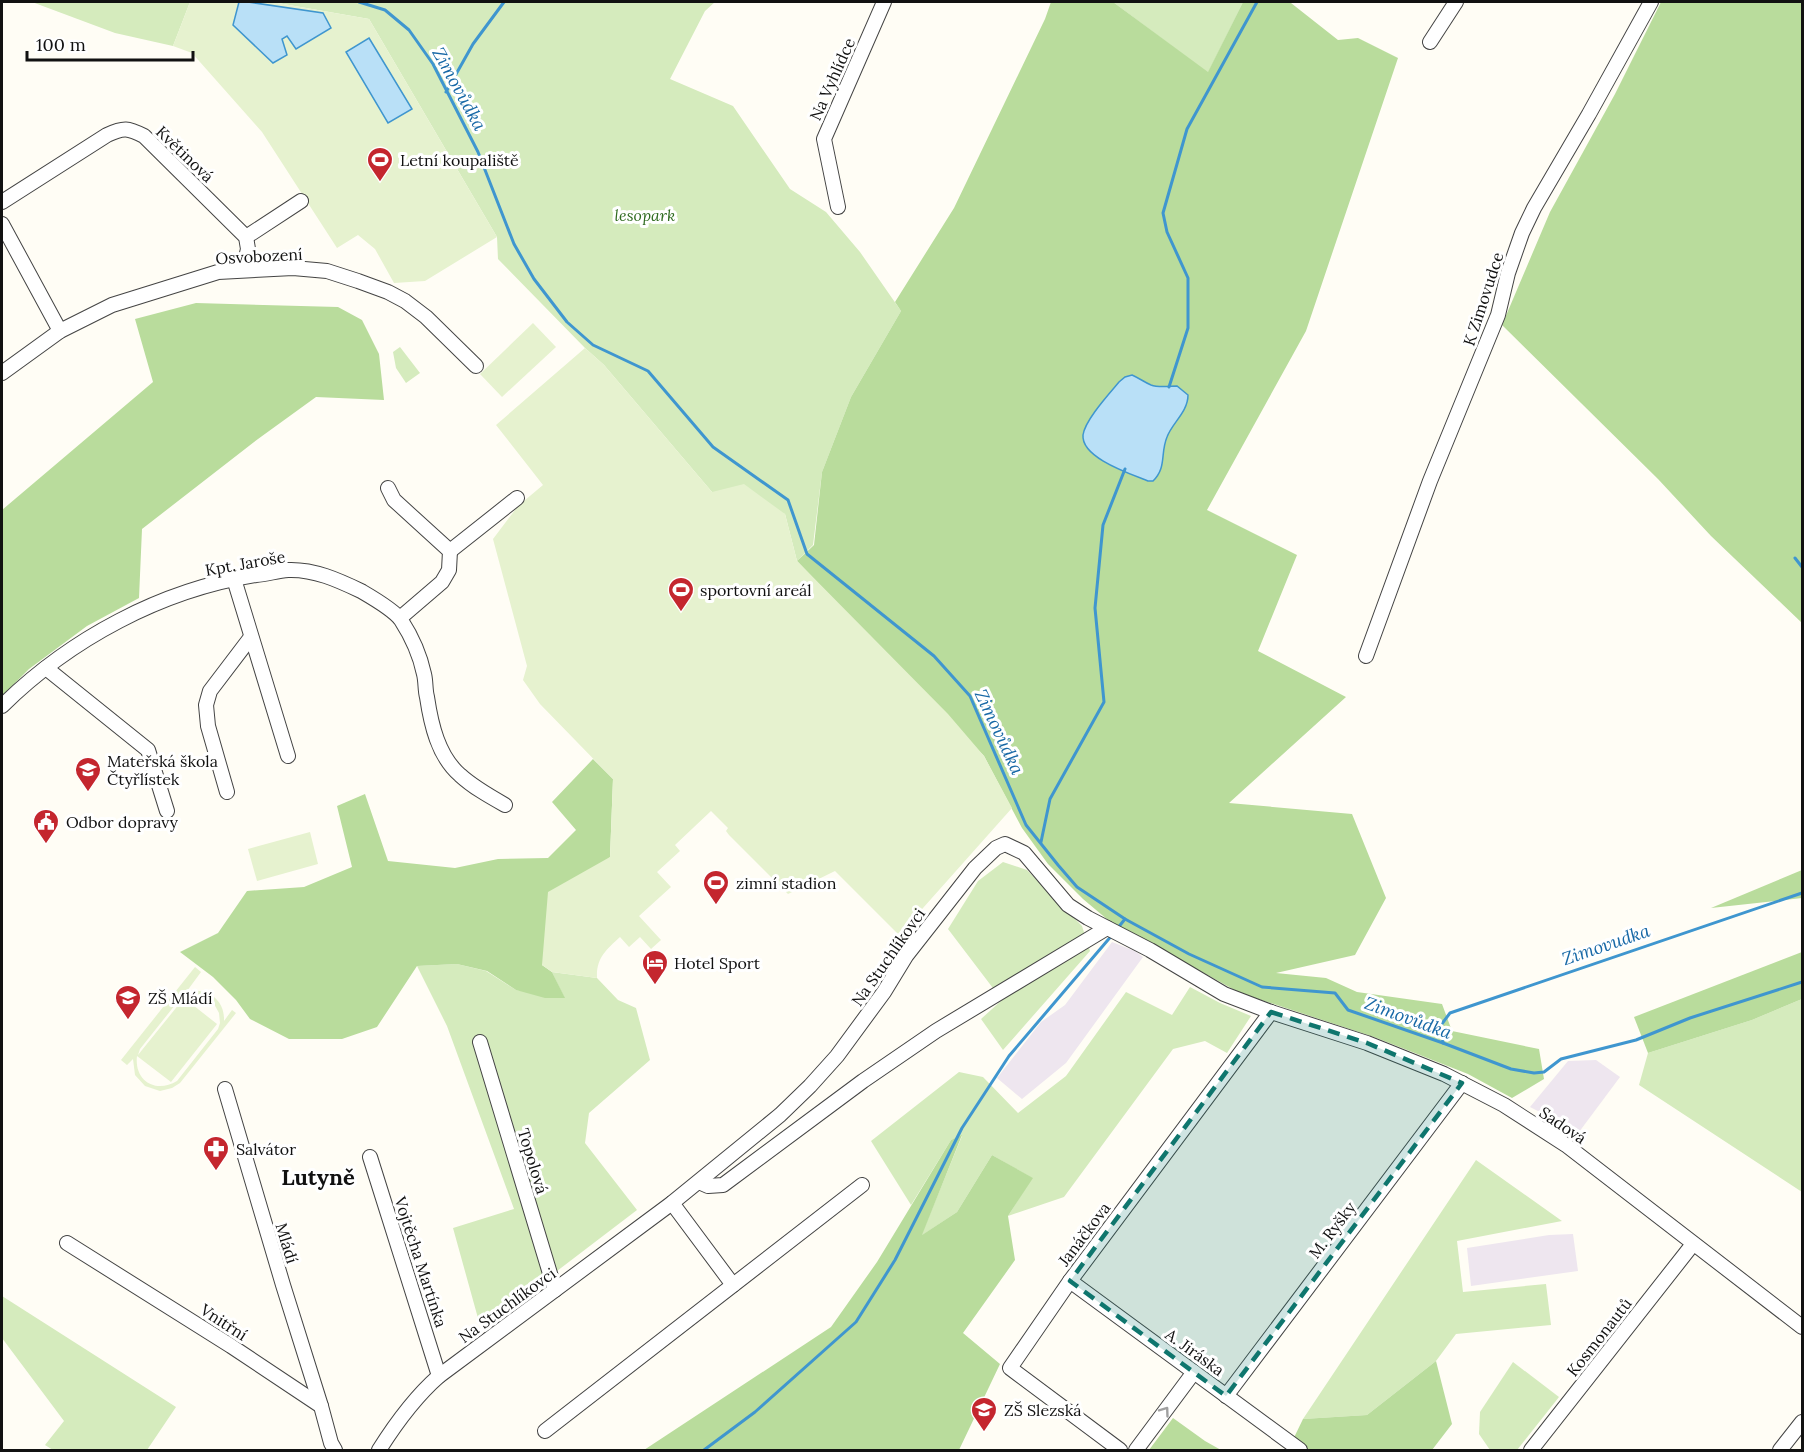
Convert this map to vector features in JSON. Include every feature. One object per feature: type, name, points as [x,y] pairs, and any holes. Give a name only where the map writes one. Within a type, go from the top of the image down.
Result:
[{"type":"street","name":"Na Vyhlídce","points":[[838,207],[824,139],[884,2]]},
{"type":"street","points":[[1430,42],[1456,2]]},
{"type":"street","name":"K Zimovudce","points":[[1366,656],[1430,481],[1498,315],[1508,273],[1522,233],[1651,2]]},
{"type":"street","name":"Květinová","points":[[2,202],[120,128],[144,136],[246,237]]},
{"type":"street","points":[[243,270],[248,249],[246,237],[301,201]]},
{"type":"street","points":[[2,224],[60,331]]},
{"type":"street","name":"Osvobození","points":[[2,373],[60,331],[112,305],[218,272],[293,268],[327,271],[387,292],[419,310],[477,366]]},
{"type":"street","points":[[388,488],[394,500],[450,551]]},
{"type":"street","points":[[400,618],[442,582],[449,570],[450,551],[517,498]]},
{"type":"street","name":"Kpt. Jaroše","points":[[2,706],[66,652],[126,617],[201,587],[234,579],[289,570],[321,574],[338,579],[373,598],[400,618],[418,649],[436,738],[446,759],[459,774],[482,792],[505,805]]},
{"type":"street","points":[[234,579],[288,756]]},
{"type":"street","points":[[227,792],[208,726],[206,705],[210,691],[251,637]]},
{"type":"street","points":[[46,668],[148,750],[167,812]]},
{"type":"street","name":"Na Stuchlíkovci","points":[[379,1450],[405,1413],[426,1388],[440,1376],[699,1182],[780,1115],[810,1086],[837,1056],[884,992],[906,956],[975,868],[996,848],[1005,844],[1024,853],[1068,905],[1088,918],[1150,950],[1224,994],[1271,1012]]},
{"type":"street","points":[[699,1182],[708,1186],[723,1185],[936,1031],[1107,928]]},
{"type":"street","name":"Sadová","points":[[1271,1012],[1367,1043],[1444,1074],[1504,1105],[1566,1145],[1803,1327]]},
{"type":"street","name":"Janáčkova","points":[[1120,1450],[1010,1368],[1070,1281],[1271,1012]]},
{"type":"street","name":"Topolová","points":[[480,1042],[555,1290]]},
{"type":"street","name":"M. Ryšky","points":[[1226,1396],[1462,1083]]},
{"type":"street","name":"Mládí","points":[[225,1089],[321,1406]]},
{"type":"street","name":"Vojtěcha Martínka","points":[[370,1157],[440,1376]]},
{"type":"street","points":[[545,1431],[862,1185]]},
{"type":"street","points":[[672,1203],[734,1285]]},
{"type":"street","name":"Vnitřní","points":[[67,1244],[231,1346],[321,1406]]},
{"type":"street","name":"Kosmonautů","points":[[1531,1450],[1693,1244]]},
{"type":"street","name":"A. Jiráska","points":[[1070,1281],[1300,1450]]},
{"type":"street","points":[[1136,1450],[1194,1372]]},
{"type":"street","points":[[321,1406],[334,1450]]},
{"type":"street","points":[[1780,1450],[1803,1422]]},
{"type":"highlighted area","points":[[1271,1012],[1367,1043],[1462,1083],[1226,1396],[1070,1281]]},
{"type":"shaded area","points":[[1112,942],[1135,951],[1143,957],[1066,1063],[1022,1099],[997,1078],[1041,1022],[1065,1005]]},
{"type":"shaded area","points":[[1596,1060],[1620,1077],[1579,1132],[1530,1107],[1568,1061]]},
{"type":"shaded area","points":[[1573,1234],[1578,1271],[1471,1286],[1467,1248],[1549,1235]]},
{"type":"green space","points":[[32,2],[190,2],[173,46],[115,33]]},
{"type":"green space","name":"Letní koupaliště","points":[[190,2],[272,2],[369,19],[497,237],[425,281],[394,283],[375,249],[358,235],[337,248],[262,132],[192,53],[173,46]]},
{"type":"green space","name":"lesopark","points":[[272,2],[715,2],[705,11],[670,79],[733,106],[790,189],[826,212],[860,252],[901,311],[851,397],[822,472],[813,545],[797,561],[785,514],[712,492],[604,365],[498,259],[497,237],[369,19]]},
{"type":"green space","points":[[1051,2],[1113,2],[1208,72],[1243,2],[1292,2],[1338,40],[1358,38],[1398,58],[1306,331],[1207,510],[1297,555],[1258,651],[1346,697],[1229,803],[1352,814],[1386,898],[1355,955],[1276,973],[1326,978],[1357,992],[1442,1004],[1452,1031],[1539,1049],[1544,1079],[1512,1098],[1468,1074],[1374,1037],[1240,993],[1108,920],[1048,864],[1022,828],[984,756],[797,561],[814,545],[822,472],[851,397],[901,311],[895,302],[954,208],[1045,19]]},
{"type":"green space","points":[[1113,2],[1243,2],[1208,73]]},
{"type":"green space","points":[[1661,2],[1802,2],[1802,623],[1711,536],[1658,479],[1502,325],[1550,212],[1615,94]]},
{"type":"green space","points":[[196,303],[338,307],[362,320],[379,354],[384,400],[316,397],[258,439],[142,529],[139,598],[87,626],[29,669],[2,696],[2,510],[153,382],[135,319]]},
{"type":"green space","points":[[533,323],[556,347],[502,397],[480,374]]},
{"type":"green space","points":[[400,347],[420,373],[406,383],[396,368],[393,352]]},
{"type":"green space","name":"sportovní areál","points":[[585,348],[604,365],[712,492],[744,484],[785,514],[797,561],[948,714],[984,756],[1012,808],[899,935],[835,871],[788,894],[729,835],[726,831],[728,828],[711,811],[675,845],[680,851],[657,872],[671,887],[639,916],[661,940],[651,949],[640,937],[629,947],[620,937],[606,950],[600,960],[597,978],[552,972],[542,965],[548,892],[610,857],[613,779],[540,704],[523,680],[527,666],[493,539],[518,506],[543,485],[496,425]]},
{"type":"green space","points":[[593,759],[613,779],[610,857],[542,965],[552,972],[565,998],[545,998],[516,990],[487,971],[457,964],[417,966],[377,1027],[342,1039],[289,1039],[250,1019],[236,1000],[213,977],[180,952],[218,933],[247,891],[304,887],[352,867],[337,806],[365,794],[388,861],[455,868],[498,859],[548,858],[576,830],[552,802]]},
{"type":"green space","points":[[310,832],[318,864],[257,881],[248,849]]},
{"type":"green space","points":[[1003,862],[1027,870],[1082,926],[1090,951],[1003,1050],[981,1019],[1002,1000],[948,929],[978,881]]},
{"type":"green space","points":[[1802,870],[1802,898],[1711,908]]},
{"type":"green space","points":[[1802,952],[1802,999],[1752,1020],[1648,1053],[1634,1017]]},
{"type":"green space","points":[[457,964],[486,971],[516,990],[564,997],[552,972],[597,978],[618,1000],[636,1008],[650,1060],[589,1113],[585,1143],[637,1210],[481,1329],[453,1228],[514,1209],[447,1026],[417,966]]},
{"type":"green space","points":[[195,967],[201,972],[187,991],[208,993],[218,1001],[224,1013],[224,1021],[232,1010],[236,1013],[180,1083],[172,1088],[160,1091],[145,1086],[135,1075],[133,1059],[127,1065],[121,1060]],"holes":[[[195,994],[205,996],[213,1002],[219,1013],[218,1029],[177,1081],[161,1086],[148,1083],[139,1072],[137,1056],[171,1082],[217,1024],[184,998],[138,1055],[140,1049],[179,1000],[185,996]]]},
{"type":"green space","points":[[1190,987],[1251,1016],[1227,1053],[1205,1041],[1173,1049],[1064,1197],[1008,1216],[1032,1178],[992,1155],[957,1212],[921,1236],[962,1136],[951,1140],[911,1205],[871,1141],[959,1072],[983,1077],[1018,1113],[1066,1076],[1126,992],[1172,1015]]},
{"type":"green space","points":[[1802,999],[1802,1192],[1639,1085],[1648,1053],[1752,1020]]},
{"type":"green space","points":[[962,1135],[922,1235],[957,1212],[992,1155],[1033,1178],[1008,1216],[1015,1260],[963,1333],[1000,1364],[959,1450],[644,1450],[831,1327],[877,1262],[951,1140]]},
{"type":"green space","points":[[1476,1160],[1562,1221],[1457,1241],[1463,1292],[1546,1284],[1551,1325],[1456,1334],[1436,1361],[1367,1415],[1303,1419]]},
{"type":"green space","points":[[2,1296],[176,1407],[147,1450],[53,1450],[45,1445],[64,1421],[2,1338]]},
{"type":"green space","points":[[1436,1361],[1452,1424],[1432,1450],[1288,1450],[1303,1419],[1367,1415]]},
{"type":"green space","points":[[1513,1362],[1559,1397],[1517,1450],[1490,1450],[1479,1434],[1480,1412]]},
{"type":"green space","points":[[1173,1418],[1205,1441],[1221,1450],[1149,1450]]},
{"type":"water","points":[[239,2],[323,13],[331,28],[296,49],[287,36],[282,39],[287,55],[273,63],[233,25]]},
{"type":"water","points":[[369,38],[412,109],[388,123],[346,52]]},
{"type":"water","points":[[1132,375],[1154,386],[1177,386],[1188,395],[1183,412],[1169,432],[1162,465],[1153,481],[1119,469],[1098,458],[1090,451],[1083,435],[1104,400],[1119,382]]},
{"type":"waterway","name":"Zimovůdka","points":[[359,2],[385,10],[409,30],[433,64],[478,152],[514,244],[534,279],[567,322],[593,345],[648,371],[713,447],[788,500],[807,554],[934,656],[970,696],[1026,825],[1077,887],[1125,919],[1189,954],[1262,987],[1335,993],[1348,1010],[1511,1069],[1534,1073],[1544,1072],[1561,1059],[1636,1040],[1690,1018],[1802,982]]},
{"type":"waterway","points":[[446,92],[473,44],[504,2]]},
{"type":"waterway","points":[[1169,387],[1188,328],[1188,278],[1167,232],[1163,213],[1187,129],[1257,2]]},
{"type":"waterway","points":[[1041,842],[1050,799],[1104,702],[1095,608],[1103,525],[1125,469]]},
{"type":"waterway","points":[[1795,558],[1802,567]]},
{"type":"waterway","name":"Zimovudka","points":[[1443,1043],[1441,1025],[1450,1013],[1802,893]]},
{"type":"waterway","points":[[1117,929],[1125,919]]},
{"type":"waterway","points":[[704,1450],[755,1412],[856,1322],[895,1260],[962,1128],[1009,1056],[1113,934]]},
{"type":"place","name":"Letní koupaliště","points":[[380,183]]},
{"type":"place","name":"sportovní areál","points":[[681,613]]},
{"type":"place","name":"Mateřská škola Čtyřlístek","points":[[88,793]]},
{"type":"place","name":"Odbor dopravy","points":[[46,845]]},
{"type":"place","name":"zimní stadion","points":[[716,906]]},
{"type":"place","name":"Hotel Sport","points":[[655,986]]},
{"type":"place","name":"ZŠ Mládí","points":[[128,1021]]},
{"type":"place","name":"Salvátor","points":[[216,1172]]},
{"type":"place","name":"ZŠ Slezská","points":[[984,1433]]},
{"type":"district","name":"Lutyně","points":[[318,1177]]}]
